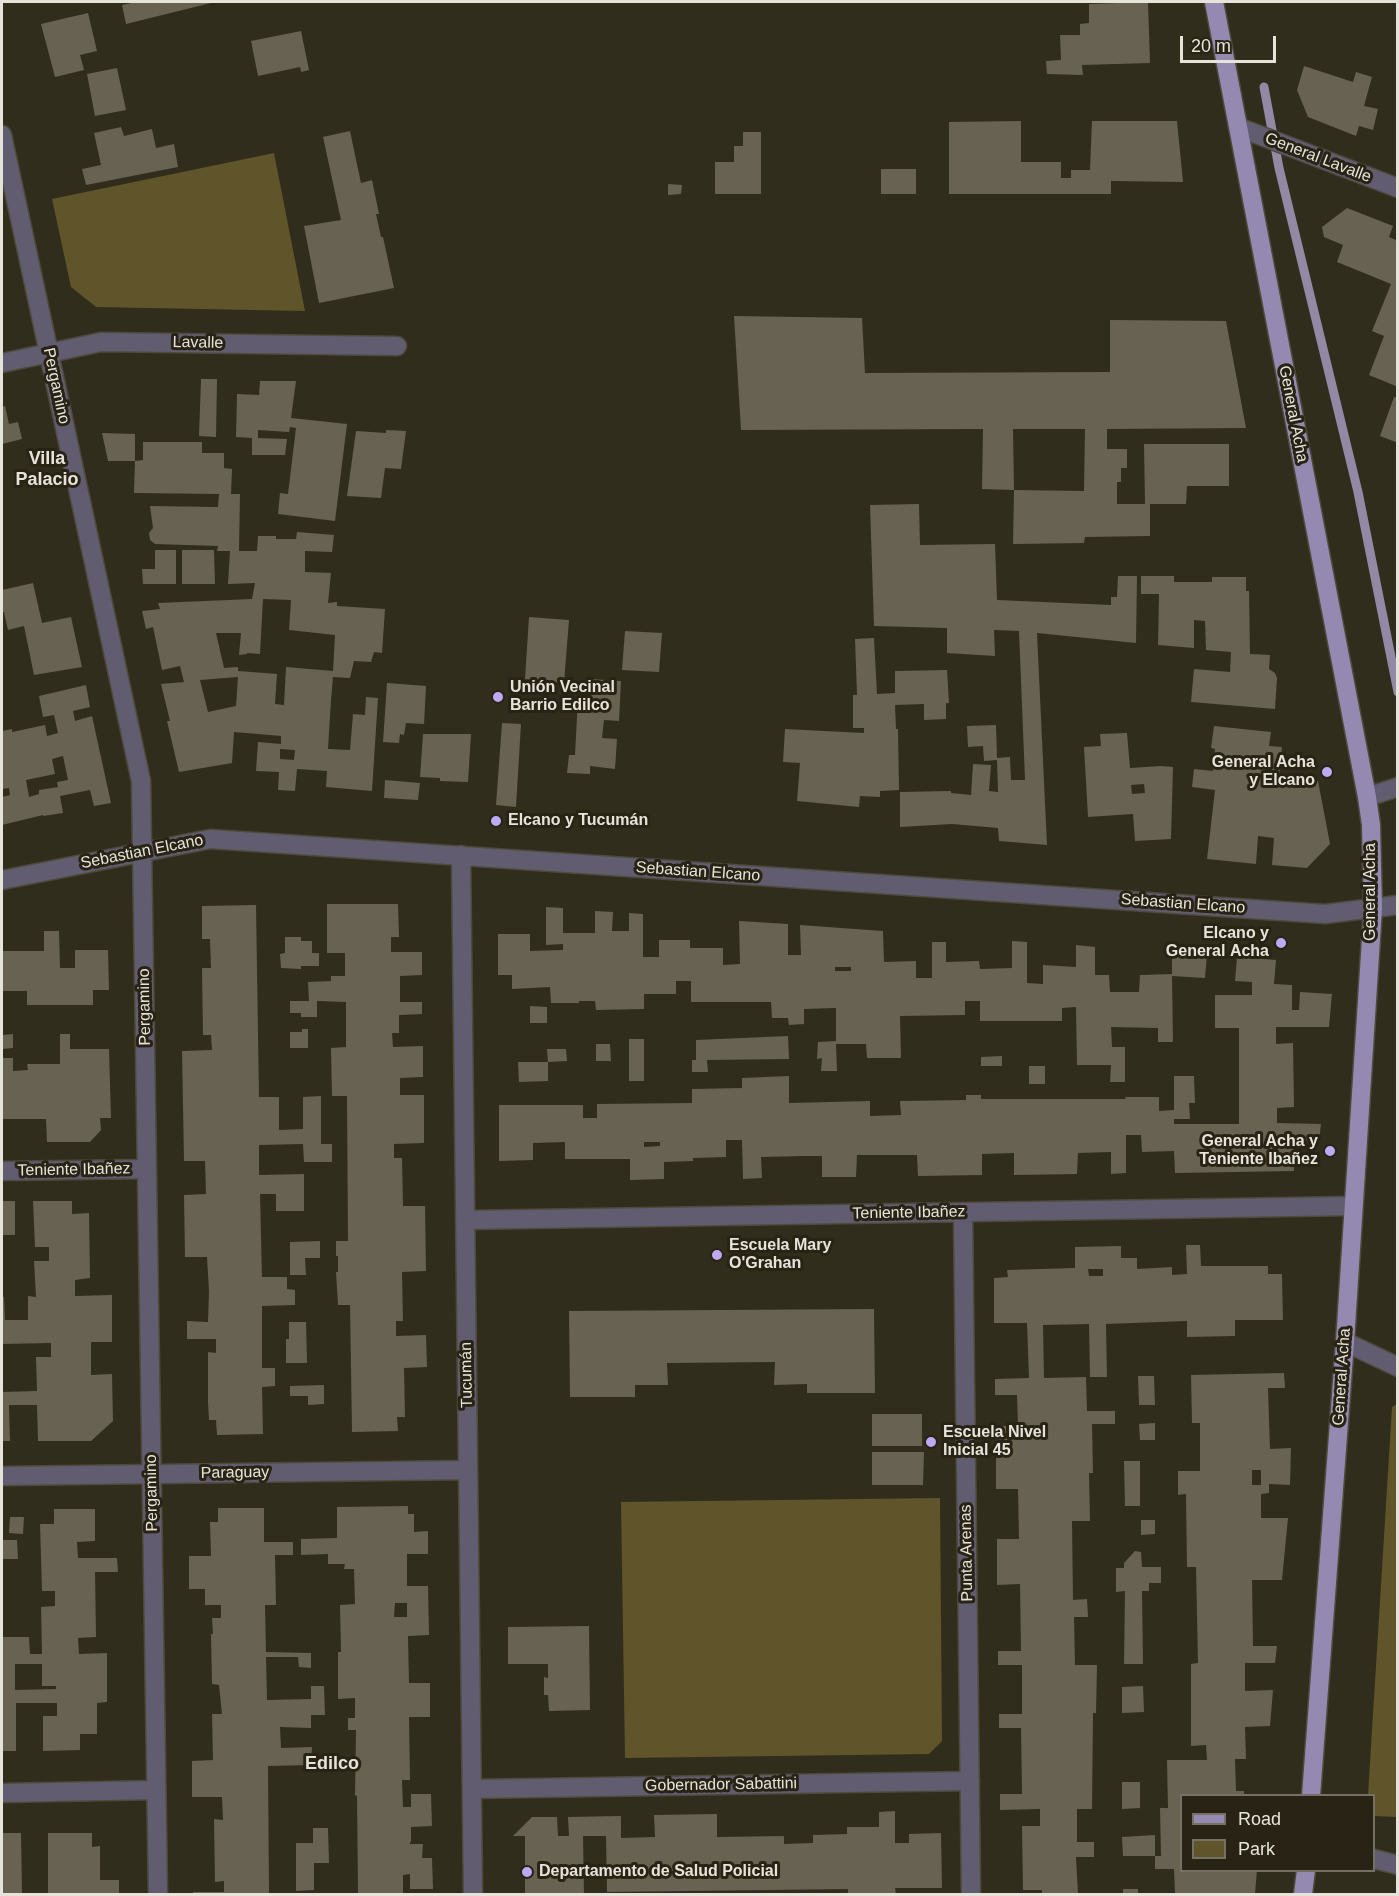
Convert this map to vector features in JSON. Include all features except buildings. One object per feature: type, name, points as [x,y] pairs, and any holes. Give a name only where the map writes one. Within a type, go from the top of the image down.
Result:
[{"type":"main road","name":"General Acha","points":[[1214,2],[1367,797],[1372,851],[1373,908],[1345,1342],[1311,1794]]},
{"type":"main road","points":[[1304,1894],[1306,1872]]},
{"type":"street","name":"General Lavalle","points":[[1238,127],[1398,188]]},
{"type":"street","name":"Pergamino","points":[[2,135],[141,781],[158,1894]]},
{"type":"street","name":"Lavalle","points":[[2,363],[101,342],[396,346]]},
{"type":"street","points":[[1367,797],[1398,787]]},
{"type":"street","name":"Sebastian Elcano","points":[[2,880],[210,839],[1325,914],[1398,904]]},
{"type":"street","name":"Tucumán","points":[[461,855],[473,1894]]},
{"type":"street","name":"Teniente Ibañez","points":[[2,1171],[147,1169]]},
{"type":"street","name":"Teniente Ibañez","points":[[465,1220],[1353,1206]]},
{"type":"street","name":"Punta Arenas","points":[[963,1212],[971,1894]]},
{"type":"street","points":[[1345,1342],[1398,1368]]},
{"type":"street","name":"Paraguay","points":[[2,1476],[468,1470]]},
{"type":"street","name":"Gobernador Sabattini","points":[[472,1789],[970,1781]]},
{"type":"street","points":[[2,1793],[156,1790]]},
{"type":"street","points":[[1375,1858],[1398,1865]]},
{"type":"green space","points":[[274,153],[305,311],[96,307],[71,287],[52,199]]},
{"type":"green space","points":[[1397,1404],[1397,1817],[1375,1816],[1375,1794],[1368,1794],[1392,1407]]},
{"type":"green space","points":[[940,1498],[942,1741],[929,1754],[625,1758],[621,1502]]},
{"type":"waterway","points":[[1264,87],[1279,168],[1358,492],[1398,692]]},
{"type":"place","name":"Unión Vecinal Barrio Edilco","points":[[498,697]]},
{"type":"place","name":"General Acha y Elcano","points":[[1327,772]]},
{"type":"place","name":"Elcano y Tucumán","points":[[496,821]]},
{"type":"place","name":"Elcano y General Acha","points":[[1281,943]]},
{"type":"place","name":"General Acha y Teniente Ibañez","points":[[1330,1151]]},
{"type":"place","name":"Escuela Mary O'Grahan","points":[[717,1255]]},
{"type":"place","name":"Escuela Nivel Inicial 45","points":[[931,1442]]},
{"type":"place","name":"Departamento de Salud Policial","points":[[527,1872]]},
{"type":"district","name":"Villa Palacio","points":[[47,469]]},
{"type":"district","name":"Edilco","points":[[332,1764]]}]
